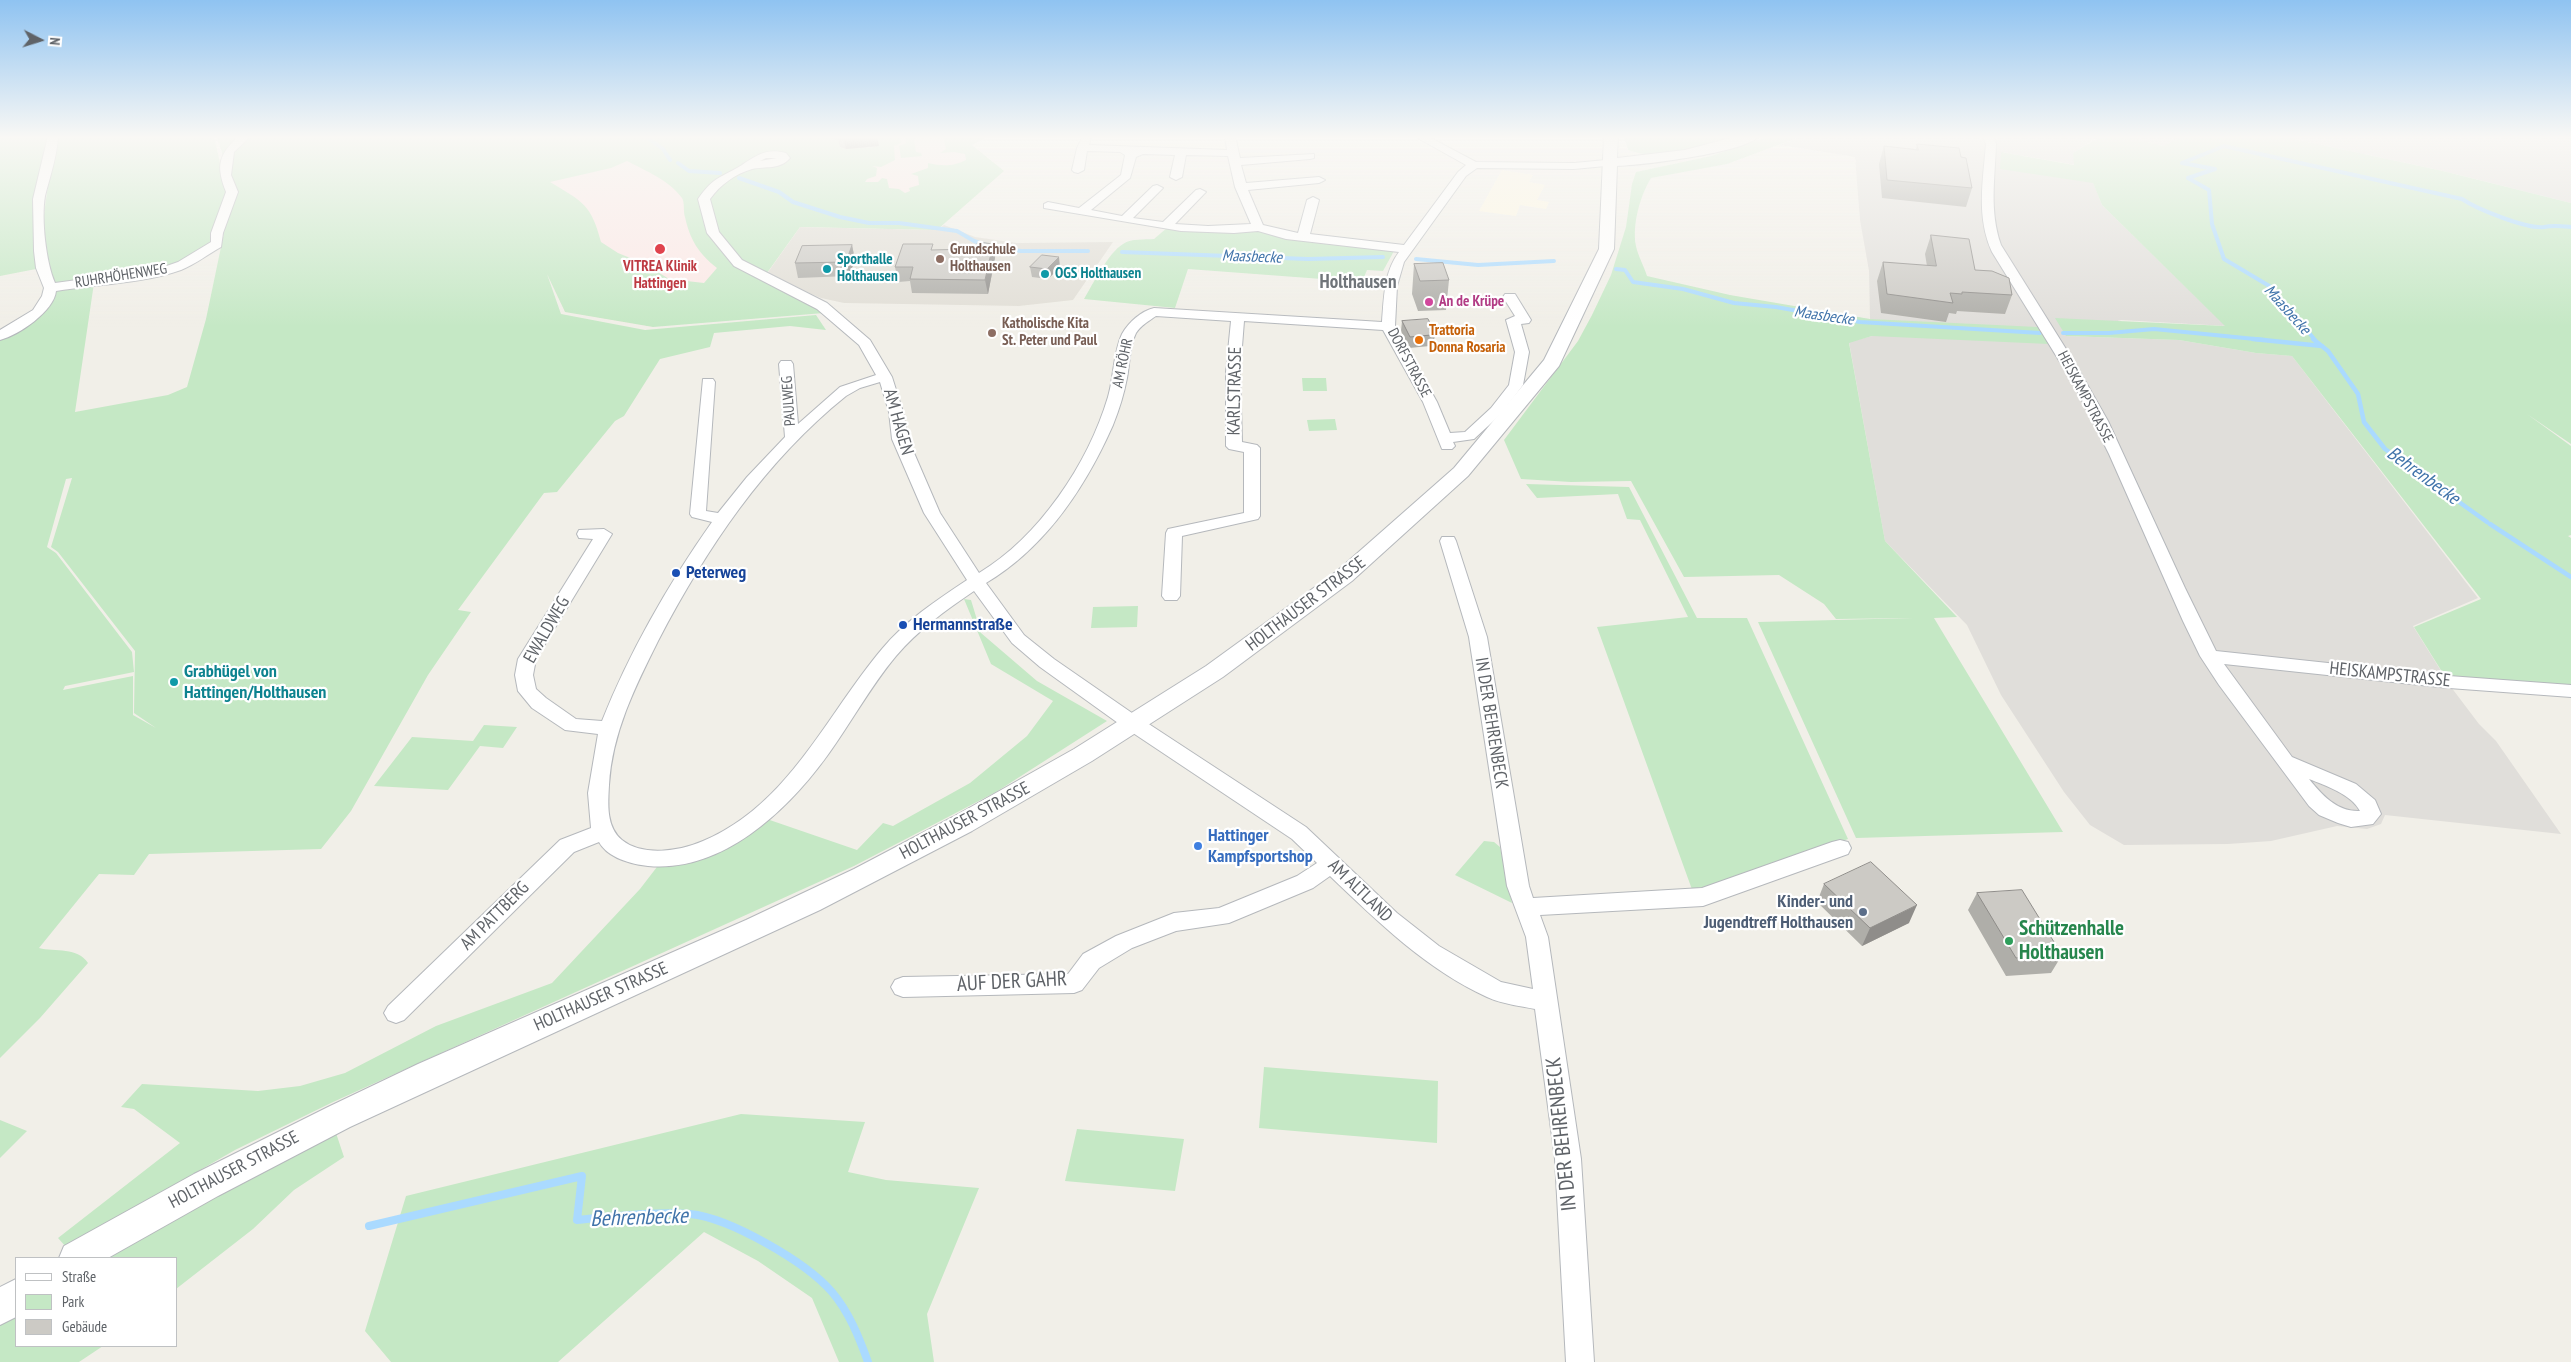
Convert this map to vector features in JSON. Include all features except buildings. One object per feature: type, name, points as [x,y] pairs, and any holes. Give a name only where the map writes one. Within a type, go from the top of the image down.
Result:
[{"type":"street","points":[[0,336],[38,313],[49,296],[50,288],[42,268],[40,251],[39,200]]},
{"type":"street","name":"RUHRHÖHENWEG","points":[[50,288],[125,278],[175,268],[189,262],[217,244],[217,233],[229,200]]},
{"type":"street","name":"AM HAGEN","points":[[704,200],[713,233],[738,263],[822,306],[865,343],[885,377],[896,412],[900,439],[932,513],[959,558],[1018,639],[1047,663],[1135,725]]},
{"type":"street","points":[[1083,211],[1097,200]]},
{"type":"street","points":[[1126,218],[1145,200]]},
{"type":"street","points":[[1167,225],[1192,200]]},
{"type":"street","points":[[1245,200],[1250,214],[1258,227]]},
{"type":"street","points":[[1303,237],[1313,200]]},
{"type":"street","name":"DORFSTRASSE","points":[[1443,200],[1398,262],[1391,286],[1388,326],[1430,402],[1446,442],[1469,436],[1496,412],[1516,385],[1522,352],[1513,320],[1524,320],[1510,297]]},
{"type":"street","name":"HOLTHAUSER STRASSE","points":[[78,1257],[200,1187],[313,1129],[755,928],[864,876],[1024,790],[1135,725],[1254,644],[1361,564],[1434,499],[1507,422],[1556,355],[1599,273],[1613,219],[1614,200]]},
{"type":"street","name":"HEISKAMPSTRASSE","points":[[1988,200],[1987,210],[1993,240],[2079,382],[2101,423],[2164,564],[2210,656],[2243,706],[2286,762]]},
{"type":"street","points":[[1048,206],[1167,225],[1219,231],[1258,227],[1286,235],[1407,249]]},
{"type":"street","name":"AM RÖHR","points":[[977,581],[1016,555],[1040,530],[1052,516],[1087,462],[1111,410],[1119,386],[1122,356],[1130,329],[1138,319],[1154,312],[1388,326]]},
{"type":"street","name":"KARLSTRASSE","points":[[1171,596],[1174,533],[1252,516],[1252,448],[1234,446],[1233,372],[1238,316]]},
{"type":"street","name":"PAULWEG","points":[[786,364],[792,437]]},
{"type":"street","points":[[885,377],[845,390],[792,437],[722,519],[680,584],[644,651],[609,728],[601,764],[598,797],[602,832],[622,853],[661,859],[692,854],[724,840],[752,821],[805,769],[833,734],[884,658],[914,627],[977,581]]},
{"type":"street","points":[[708,382],[698,514],[722,519]]},
{"type":"street","name":"EWALDWEG","points":[[585,534],[604,534],[527,659],[524,675],[527,691],[557,716],[572,725],[609,728]]},
{"type":"street","name":"IN DER BEHRENBECK","points":[[1448,541],[1478,638],[1490,723],[1518,886],[1528,907],[1537,937],[1568,1159],[1580,1362]]},
{"type":"street","name":"HEISKAMPSTRASSE","points":[[2210,656],[2449,682],[2571,691]]},
{"type":"street","name":"AM ALTLAND","points":[[1135,725],[1299,833],[1388,919],[1431,953],[1495,990],[1546,1002]]},
{"type":"street","name":"AM PATTBERG","points":[[396,1013],[567,846],[602,832]]},
{"type":"street","points":[[1528,907],[1703,897],[1840,848]]},
{"type":"street","name":"AUF DER GAHR","points":[[903,987],[1074,983],[1091,961],[1124,942],[1174,922],[1221,917],[1305,882],[1331,864]]},
{"type":"street","points":[[0,1307],[15,1298]]},
{"type":"shaded area","points":[[532,200],[972,200],[937,230],[800,227],[762,280],[653,327],[565,312],[524,225]]},
{"type":"shaded area","points":[[1485,200],[1537,200],[1549,202],[1546,209],[1520,205],[1516,216],[1479,211]]},
{"type":"shaded area","points":[[1858,200],[2100,200],[2102,205],[2226,326],[2121,320],[2066,336],[2179,340],[2256,353],[2292,356],[2478,598],[2413,626],[2451,687],[2479,724],[2496,741],[2561,834],[2385,815],[2381,824],[2367,829],[2337,826],[2271,841],[2228,844],[2124,845],[2090,825],[2064,792],[2001,695],[1967,625],[1885,541],[1849,342],[1872,336],[1869,271]]},
{"type":"shaded area","points":[[2557,200],[2571,200],[2571,203]]},
{"type":"shaded area","name":"Grundschule Holthausen","points":[[944,225],[975,237],[1017,243],[1113,242],[1073,300],[1019,306],[844,303],[821,298],[766,275],[800,227],[937,230]]},
{"type":"green space","points":[[0,200],[41,200],[34,250],[36,269],[0,276]]},
{"type":"green space","points":[[46,200],[228,200],[216,241],[171,267],[54,285],[44,252],[43,226]]},
{"type":"green space","points":[[234,200],[577,200],[584,205],[593,219],[601,242],[618,253],[645,264],[669,279],[704,283],[717,268],[700,252],[693,240],[684,215],[682,200],[972,200],[937,230],[800,227],[762,280],[811,300],[824,313],[653,327],[565,312],[547,274],[561,314],[645,330],[816,315],[826,330],[790,326],[714,333],[710,347],[660,359],[624,416],[615,421],[557,492],[544,493],[458,610],[471,612],[428,675],[351,811],[321,849],[149,854],[134,875],[99,874],[39,948],[72,952],[84,958],[88,963],[40,1018],[0,1058],[0,338],[53,296],[57,287],[94,283],[75,412],[168,395],[187,387],[206,319],[226,223]],"holes":[[[72,478],[51,547],[58,552],[135,651],[134,713],[156,728],[133,715],[133,676],[63,690],[65,686],[134,672],[132,652],[56,553],[47,547],[66,479]]]},
{"type":"green space","points":[[1630,200],[1641,200],[1636,220],[1635,238],[1637,250],[1647,276],[1730,295],[1870,319],[2038,327],[2049,344],[1872,336],[1849,343],[1885,541],[1957,617],[1934,618],[2063,832],[1856,838],[1758,622],[1913,618],[1836,619],[1824,604],[1779,575],[1684,577],[1631,481],[1571,482],[1521,479],[1504,440],[1578,341],[1611,275],[1626,227]]},
{"type":"green space","points":[[2100,200],[2557,200],[2571,203],[2571,444],[2527,414],[2571,446],[2571,535],[2568,536],[2571,538],[2571,687],[2444,675],[2414,627],[2481,599],[2292,356],[2256,353],[2179,340],[2066,336],[2055,318],[2225,326],[2102,205]]},
{"type":"green space","points":[[1168,227],[1218,232],[1257,231],[1283,237],[1394,251],[1383,271],[1367,270],[1362,282],[1188,269],[1175,308],[1084,299],[1101,269],[1117,248],[1130,241],[1154,239]]},
{"type":"green space","points":[[1302,378],[1326,378],[1327,391],[1303,391]]},
{"type":"green space","points":[[1335,419],[1337,430],[1309,431],[1307,420]]},
{"type":"green space","points":[[1526,484],[1629,487],[1697,618],[1747,618],[1848,839],[1694,895],[1597,627],[1688,617],[1640,520],[1627,519],[1618,494],[1537,498]]},
{"type":"green space","points":[[964,599],[971,600],[981,633],[1037,681],[1107,721],[996,792],[854,866],[333,1102],[235,1150],[66,1247],[58,1238],[180,1143],[134,1109],[121,1107],[142,1084],[258,1091],[300,1086],[345,1073],[436,1026],[552,983],[640,889],[660,863],[761,817],[857,850],[883,823],[893,826],[970,783],[1027,736],[1053,701],[991,664]]},
{"type":"green space","points":[[1138,606],[1137,627],[1091,628],[1093,607]]},
{"type":"green space","points":[[484,725],[517,727],[503,748],[480,746],[448,790],[374,786],[412,737],[473,741]]},
{"type":"green space","points":[[1484,841],[1494,842],[1500,847],[1512,903],[1455,875]]},
{"type":"green space","points":[[1264,1067],[1438,1081],[1437,1143],[1259,1128]]},
{"type":"green space","points":[[741,1114],[865,1122],[848,1172],[886,1180],[979,1188],[927,1314],[934,1362],[839,1362],[812,1298],[758,1261],[704,1232],[558,1362],[391,1362],[365,1331],[406,1196]]},
{"type":"green space","points":[[0,1120],[27,1131],[0,1158]]},
{"type":"green space","points":[[1077,1129],[1184,1139],[1175,1191],[1065,1181]]},
{"type":"green space","points":[[336,1133],[344,1157],[294,1190],[253,1229],[178,1287],[178,1257],[107,1257],[163,1224]]},
{"type":"green space","points":[[15,1315],[15,1347],[102,1347],[79,1362],[0,1362],[0,1324]]},
{"type":"waterway","name":"Maasbecke","points":[[790,200],[840,217],[869,223],[899,223],[957,231],[974,241],[992,247],[1021,251],[1088,251]]},
{"type":"waterway","name":"Maasbecke","points":[[2210,200],[2212,224],[2224,259],[2271,287],[2315,340]]},
{"type":"waterway","name":"Maasbecke","points":[[2463,200],[2514,222],[2536,227],[2571,227]]},
{"type":"waterway","name":"Maasbecke","points":[[1122,252],[1308,259],[1383,257]]},
{"type":"waterway","name":"Maasbecke","points":[[1416,259],[1478,265],[1554,261]]},
{"type":"waterway","name":"Maasbecke","points":[[1616,269],[1625,270],[1633,282],[1683,289],[1734,303],[1776,307],[1860,322],[2040,333]]},
{"type":"waterway","name":"Maasbecke","points":[[2063,333],[2109,333],[2154,329],[2265,340]]},
{"type":"waterway","name":"Maasbecke","points":[[2253,339],[2322,346]]},
{"type":"waterway","name":"Maasbecke","points":[[2313,339],[2322,346]]},
{"type":"waterway","name":"Behrenbecke","points":[[2322,346],[2328,351],[2358,394],[2364,422],[2385,449],[2487,522]]},
{"type":"waterway","name":"Behrenbecke","points":[[2490,524],[2571,577]]},
{"type":"waterway","name":"Behrenbecke","points":[[369,1226],[582,1176],[577,1220],[648,1214],[690,1214],[707,1217],[725,1224],[766,1243],[786,1255],[820,1280],[832,1292],[844,1308],[853,1325],[868,1362]]},
{"type":"place","name":"VITREA Klinik Hattingen","points":[[660,249]]},
{"type":"place","name":"Grundschule Holthausen","points":[[940,259]]},
{"type":"place","name":"Sporthalle Holthausen","points":[[827,269]]},
{"type":"place","name":"OGS Holthausen","points":[[1045,274]]},
{"type":"place","name":"An de Krüpe","points":[[1429,302]]},
{"type":"place","name":"Katholische Kita St. Peter und Paul","points":[[992,333]]},
{"type":"place","name":"Trattoria Donna Rosaria","points":[[1419,340]]},
{"type":"place","name":"Peterweg","points":[[676,573]]},
{"type":"place","name":"Hermannstraße","points":[[903,625]]},
{"type":"place","name":"Grabhügel von Hattingen/Holthausen","points":[[174,682]]},
{"type":"place","name":"Hattinger Kampfsportshop","points":[[1198,846]]},
{"type":"place","name":"Kinder- und Jugendtreff Holthausen","points":[[1863,912]]},
{"type":"place","name":"Schützenhalle Holthausen","points":[[2009,941]]},
{"type":"district","name":"Holthausen","points":[[1358,283]]}]
